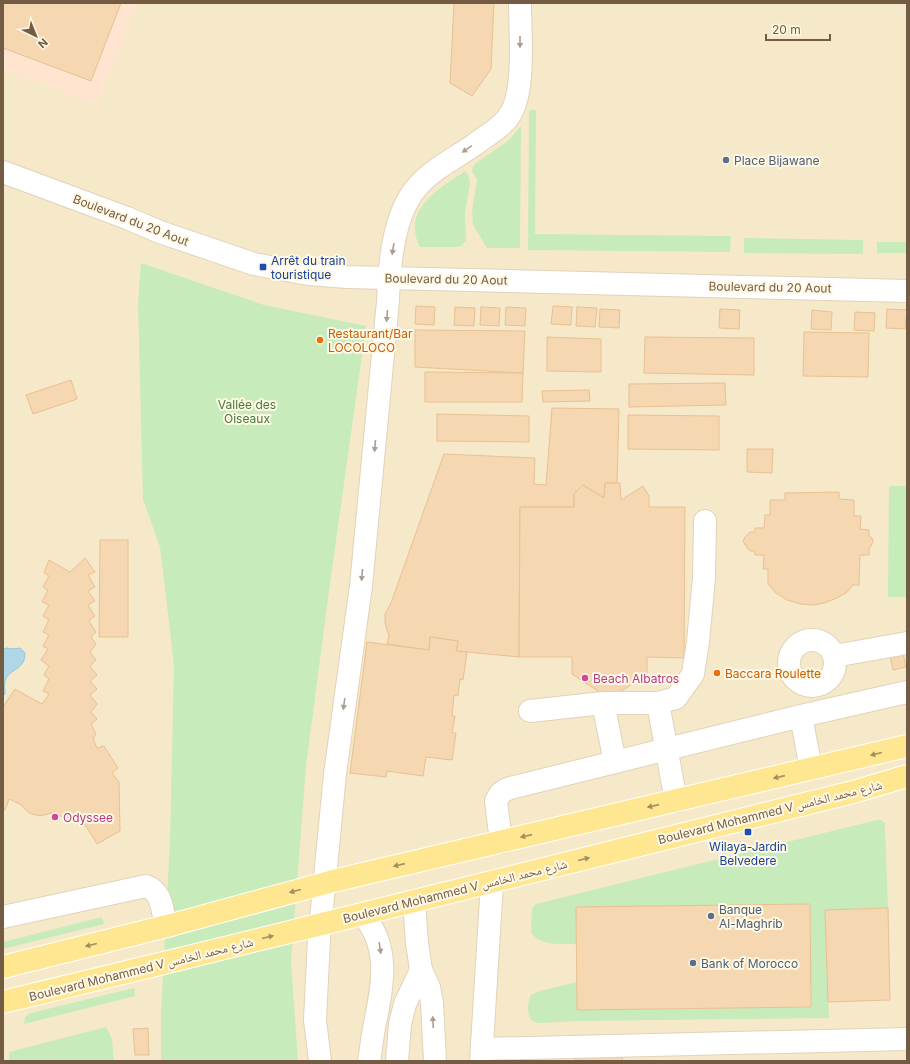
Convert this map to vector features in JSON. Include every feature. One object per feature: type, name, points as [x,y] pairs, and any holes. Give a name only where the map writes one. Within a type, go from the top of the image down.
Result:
[{"type":"main road","points":[[3,968],[168,926],[333,881],[907,746]]},
{"type":"main road","name":"Boulevard Mohammed V شارع محمد الخامس","points":[[3,1002],[853,792],[907,776]]},
{"type":"street","points":[[320,1061],[315,1020],[319,939],[335,774],[361,586],[389,277],[396,229],[406,204],[418,186],[435,170],[494,131],[508,119],[517,102],[520,68],[520,3]]},
{"type":"street","name":"Boulevard du 20 Aout","points":[[3,172],[127,218],[160,232],[254,264],[308,274],[347,277],[907,291]]},
{"type":"street","points":[[530,711],[603,703],[658,703],[676,698],[693,674],[698,642],[704,578],[705,521]]},
{"type":"street","points":[[809,639],[825,643],[831,648],[835,663],[834,671],[829,678],[823,683],[815,686],[800,682],[792,673],[789,662],[795,647],[809,639]]},
{"type":"street","points":[[834,656],[907,643]]},
{"type":"street","points":[[811,769],[811,714],[815,686]]},
{"type":"street","points":[[501,842],[496,801],[503,790],[811,714],[907,692]]},
{"type":"street","points":[[603,703],[615,762]]},
{"type":"street","points":[[658,703],[676,801]]},
{"type":"street","points":[[492,882],[482,1055],[907,1039]]},
{"type":"street","points":[[3,916],[146,886],[158,894],[168,926]]},
{"type":"street","points":[[414,901],[417,943],[421,970],[429,987],[432,1002],[435,1061]]},
{"type":"street","points":[[362,914],[370,924],[379,941],[383,975],[380,1001],[369,1061]]},
{"type":"street","points":[[397,1061],[400,1024],[405,1004],[412,986],[421,970]]},
{"type":"shaded area","points":[[3,3],[907,3],[907,1061],[3,1061]]},
{"type":"shaded area","points":[[3,3],[138,3],[97,104],[3,69]]},
{"type":"green space","points":[[529,110],[536,110],[535,234],[731,236],[730,252],[528,250]]},
{"type":"green space","points":[[521,126],[520,248],[487,248],[473,225],[472,211],[477,180],[472,171],[473,167],[476,163],[508,141]]},
{"type":"green space","points":[[465,171],[469,177],[470,184],[465,213],[466,241],[460,247],[420,247],[415,232],[415,222],[418,212],[439,189]]},
{"type":"green space","points":[[744,238],[863,240],[863,254],[744,253]]},
{"type":"green space","points":[[877,242],[907,242],[907,253],[877,253]]},
{"type":"green space","name":"Vallée des Oiseaux","points":[[141,263],[264,305],[366,326],[306,766],[291,962],[298,1061],[161,1061],[161,1012],[170,841],[174,665],[160,547],[143,499],[138,304]]},
{"type":"green space","points":[[889,486],[907,486],[907,597],[888,597]]},
{"type":"green space","points":[[881,820],[885,823],[888,908],[825,910],[829,1018],[577,1021],[540,1023],[535,1022],[530,1017],[528,1013],[528,1004],[531,995],[540,991],[577,982],[577,1010],[811,1007],[810,904],[576,907],[576,944],[546,942],[535,937],[531,933],[532,909],[536,904]]},
{"type":"green space","points":[[102,917],[104,924],[3,949],[3,942]]},
{"type":"green space","points":[[134,988],[135,996],[24,1024],[25,1017],[31,1013]]},
{"type":"green space","points":[[106,1027],[112,1039],[114,1061],[9,1061],[9,1052]]},
{"type":"water","points":[[20,648],[25,653],[24,659],[20,666],[7,677],[5,681],[5,694],[3,696],[3,649]]},
{"type":"building","points":[[3,3],[121,3],[91,81],[3,48]]},
{"type":"building","points":[[454,3],[494,3],[491,69],[472,96],[450,83]]},
{"type":"building","points":[[416,306],[435,307],[434,325],[415,324]]},
{"type":"building","points":[[553,306],[572,307],[571,325],[551,324]]},
{"type":"building","points":[[455,307],[475,308],[474,326],[454,325]]},
{"type":"building","points":[[481,307],[500,308],[499,326],[480,325]]},
{"type":"building","points":[[506,307],[526,308],[525,326],[505,325]]},
{"type":"building","points":[[577,307],[597,308],[595,327],[576,326]]},
{"type":"building","points":[[600,309],[620,310],[619,328],[599,327]]},
{"type":"building","points":[[720,309],[740,310],[739,329],[719,328]]},
{"type":"building","points":[[887,309],[907,310],[905,329],[886,328]]},
{"type":"building","points":[[812,310],[832,312],[831,330],[811,329]]},
{"type":"building","points":[[855,312],[875,313],[874,331],[854,330]]},
{"type":"building","points":[[415,330],[525,331],[523,373],[415,367]]},
{"type":"building","points":[[804,332],[869,333],[868,377],[803,376]]},
{"type":"building","points":[[547,337],[601,339],[601,372],[547,371]]},
{"type":"building","points":[[645,337],[754,338],[754,375],[644,373]]},
{"type":"building","points":[[425,372],[523,373],[522,402],[425,402]]},
{"type":"building","points":[[71,380],[77,399],[33,414],[26,395]]},
{"type":"building","points":[[725,383],[726,405],[629,407],[629,384]]},
{"type":"building","points":[[589,390],[590,401],[543,402],[542,391]]},
{"type":"building","points":[[552,408],[619,409],[617,483],[605,483],[604,498],[583,485],[574,494],[574,507],[520,507],[519,657],[456,651],[458,641],[430,637],[429,650],[387,644],[389,636],[385,623],[385,614],[391,603],[444,454],[535,458],[534,484],[546,485]]},
{"type":"building","points":[[437,414],[529,416],[529,442],[437,441]]},
{"type":"building","points":[[628,415],[719,416],[719,450],[628,449]]},
{"type":"building","points":[[747,449],[773,449],[772,473],[747,472]]},
{"type":"building","points":[[605,483],[620,483],[621,500],[643,486],[649,496],[649,507],[685,507],[684,658],[647,657],[647,674],[620,692],[599,696],[598,691],[572,674],[572,657],[519,657],[520,507],[574,507],[574,494],[583,485],[604,498]]},
{"type":"building","points":[[839,492],[839,499],[854,500],[854,516],[861,516],[860,529],[869,530],[869,536],[872,538],[873,542],[869,549],[869,555],[860,555],[859,585],[853,585],[846,593],[824,603],[814,605],[800,604],[787,600],[776,593],[768,584],[768,569],[763,569],[764,555],[755,555],[754,551],[750,551],[743,541],[750,532],[755,532],[755,528],[764,528],[765,515],[770,515],[770,500],[785,500],[785,493]]},
{"type":"building","points":[[100,540],[128,540],[128,637],[99,637]]},
{"type":"building","points":[[85,558],[95,572],[88,575],[95,587],[88,591],[95,601],[88,605],[95,616],[89,621],[96,632],[91,637],[96,644],[90,652],[96,660],[90,666],[97,675],[90,681],[97,689],[90,695],[97,704],[91,712],[97,719],[91,724],[96,734],[93,739],[97,748],[104,746],[118,768],[112,773],[119,782],[120,831],[97,844],[84,823],[51,813],[40,816],[29,813],[20,804],[9,799],[3,812],[3,707],[15,689],[42,704],[49,694],[43,691],[49,679],[44,675],[49,666],[41,660],[48,649],[43,646],[49,635],[43,632],[49,620],[43,616],[49,605],[42,602],[48,590],[43,587],[49,576],[44,573],[49,560],[70,572]]},
{"type":"building","points":[[430,637],[458,641],[456,651],[467,652],[463,680],[460,679],[458,696],[454,695],[452,716],[455,716],[452,733],[456,733],[452,760],[426,757],[423,776],[387,771],[386,777],[350,773],[367,642],[429,650]]},
{"type":"building","points":[[903,653],[906,667],[893,670],[890,656]]},
{"type":"building","name":"Bank of Morocco","points":[[810,904],[811,1007],[577,1010],[576,907]]},
{"type":"building","points":[[888,908],[890,1000],[828,1002],[825,910]]},
{"type":"building","points":[[148,1028],[149,1055],[135,1055],[133,1029]]},
{"type":"building","points":[[575,1052],[623,1052],[622,1061],[575,1061]]},
{"type":"place","name":"Place Bijawane","points":[[726,160]]},
{"type":"place","name":"Arrêt du train touristique","points":[[263,267]]},
{"type":"place","name":"Restaurant/Bar LOCOLOCO","points":[[320,340]]},
{"type":"place","name":"Baccara Roulette","points":[[717,673]]},
{"type":"place","name":"Beach Albatros","points":[[585,678]]},
{"type":"place","name":"Odyssee","points":[[55,817]]},
{"type":"place","name":"Wilaya-Jardin Belvedere","points":[[748,832]]},
{"type":"place","name":"Banque Al-Maghrib","points":[[711,916]]},
{"type":"place","name":"Bank of Morocco","points":[[693,963]]}]
